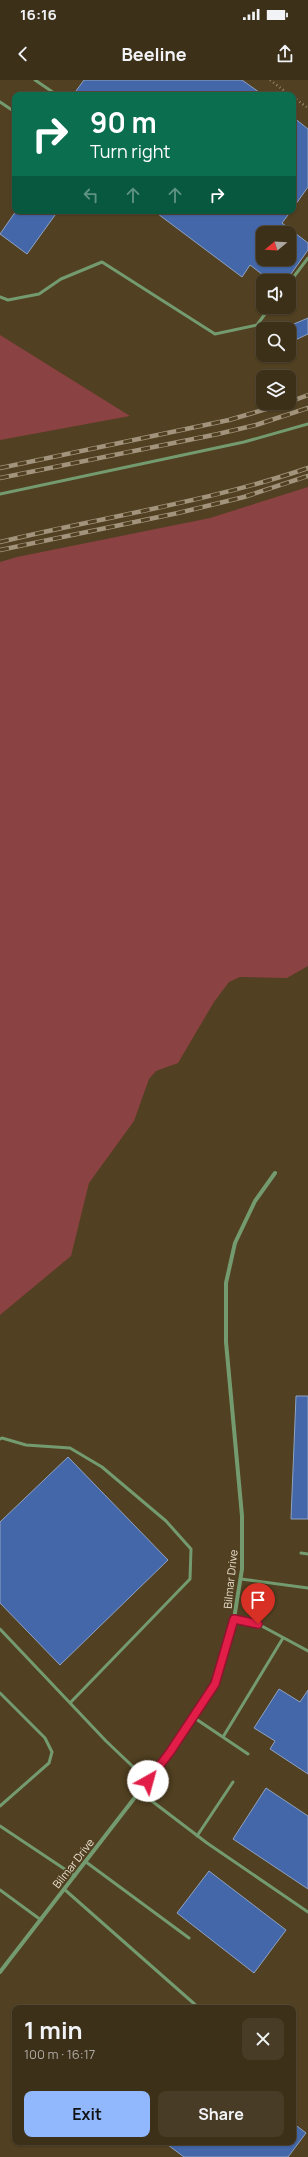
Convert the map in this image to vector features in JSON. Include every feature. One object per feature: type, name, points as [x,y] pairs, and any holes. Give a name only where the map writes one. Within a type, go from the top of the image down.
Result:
[{"type":"street","name":"Bilmar Drive","points":[[0,1972],[170,1752],[215,1684],[234,1619],[241,1579],[242,1516],[226,1342],[226,1283],[235,1242],[255,1201],[275,1173]]},
{"type":"lane","points":[[35,80],[53,92]]},
{"type":"lane","points":[[0,102],[12,110]]},
{"type":"lane","points":[[296,274],[308,258]]},
{"type":"lane","points":[[0,297],[8,300],[39,294],[61,279],[102,262],[215,334],[257,325],[265,314]]},
{"type":"lane","points":[[0,494],[244,442],[308,424]]},
{"type":"lane","points":[[0,1439],[2,1438],[26,1445],[70,1448],[102,1468],[166,1521],[191,1549],[190,1579],[70,1703]]},
{"type":"lane","points":[[301,1553],[308,1554]]},
{"type":"lane","points":[[241,1579],[308,1588]]},
{"type":"lane","points":[[234,1619],[258,1624],[308,1650]]},
{"type":"lane","points":[[0,1629],[70,1703],[148,1781]]},
{"type":"lane","points":[[223,1737],[283,1638]]},
{"type":"lane","points":[[0,1693],[45,1738],[52,1752],[49,1763],[0,1806]]},
{"type":"lane","points":[[193,1717],[248,1754]]},
{"type":"lane","points":[[197,1836],[233,1782]]},
{"type":"lane","points":[[140,1792],[197,1836],[308,1912]]},
{"type":"lane","points":[[0,1826],[75,1876]]},
{"type":"lane","points":[[86,1862],[189,1938]]},
{"type":"lane","points":[[64,1889],[197,2005]]},
{"type":"lane","points":[[0,1890],[41,1920]]},
{"type":"path","points":[[270,80],[286,92]]},
{"type":"path","points":[[296,99],[308,108]]},
{"type":"shaded area","points":[[0,335],[130,416],[0,440]]},
{"type":"shaded area","points":[[308,487],[308,966],[287,978],[240,977],[229,982],[214,1002],[178,1063],[156,1071],[149,1079],[134,1121],[89,1183],[71,1256],[0,1315],[0,562],[17,557],[210,518]]},
{"type":"building","points":[[84,80],[242,80],[259,92],[75,92]]},
{"type":"building","points":[[296,119],[308,129],[308,187],[296,204]]},
{"type":"building","points":[[14,214],[56,214],[27,254],[0,234]]},
{"type":"building","points":[[158,214],[289,214],[282,223],[286,226],[256,226],[256,266],[296,266],[296,234],[308,243],[308,250],[291,274],[262,274],[250,265],[242,277]]},
{"type":"building","points":[[308,318],[308,334],[296,340],[296,323]]},
{"type":"building","points":[[296,1396],[308,1396],[308,1519],[291,1519]]},
{"type":"building","points":[[68,1457],[168,1560],[60,1665],[0,1603],[0,1522]]},
{"type":"building","points":[[279,1689],[300,1702],[308,1690],[308,1774],[270,1749],[275,1741],[254,1728]]},
{"type":"building","points":[[266,1788],[308,1816],[308,1889],[233,1839]]},
{"type":"building","points":[[209,1871],[286,1930],[254,1973],[177,1913]]},
{"type":"building","points":[[296,2125],[306,2133],[288,2157],[184,2157],[168,2145],[296,2145]]},
{"type":"railway","points":[[296,399],[308,395]]},
{"type":"railway","points":[[0,478],[218,434],[256,425],[308,408]]},
{"type":"railway","points":[[0,468],[229,420],[263,410]]},
{"type":"railway","points":[[0,542],[194,500],[270,480],[308,468]]},
{"type":"railway","points":[[0,550],[178,513],[244,497],[308,476]]},
{"type":"route","points":[[148,1781],[170,1752],[215,1684],[234,1619],[258,1624]]}]
